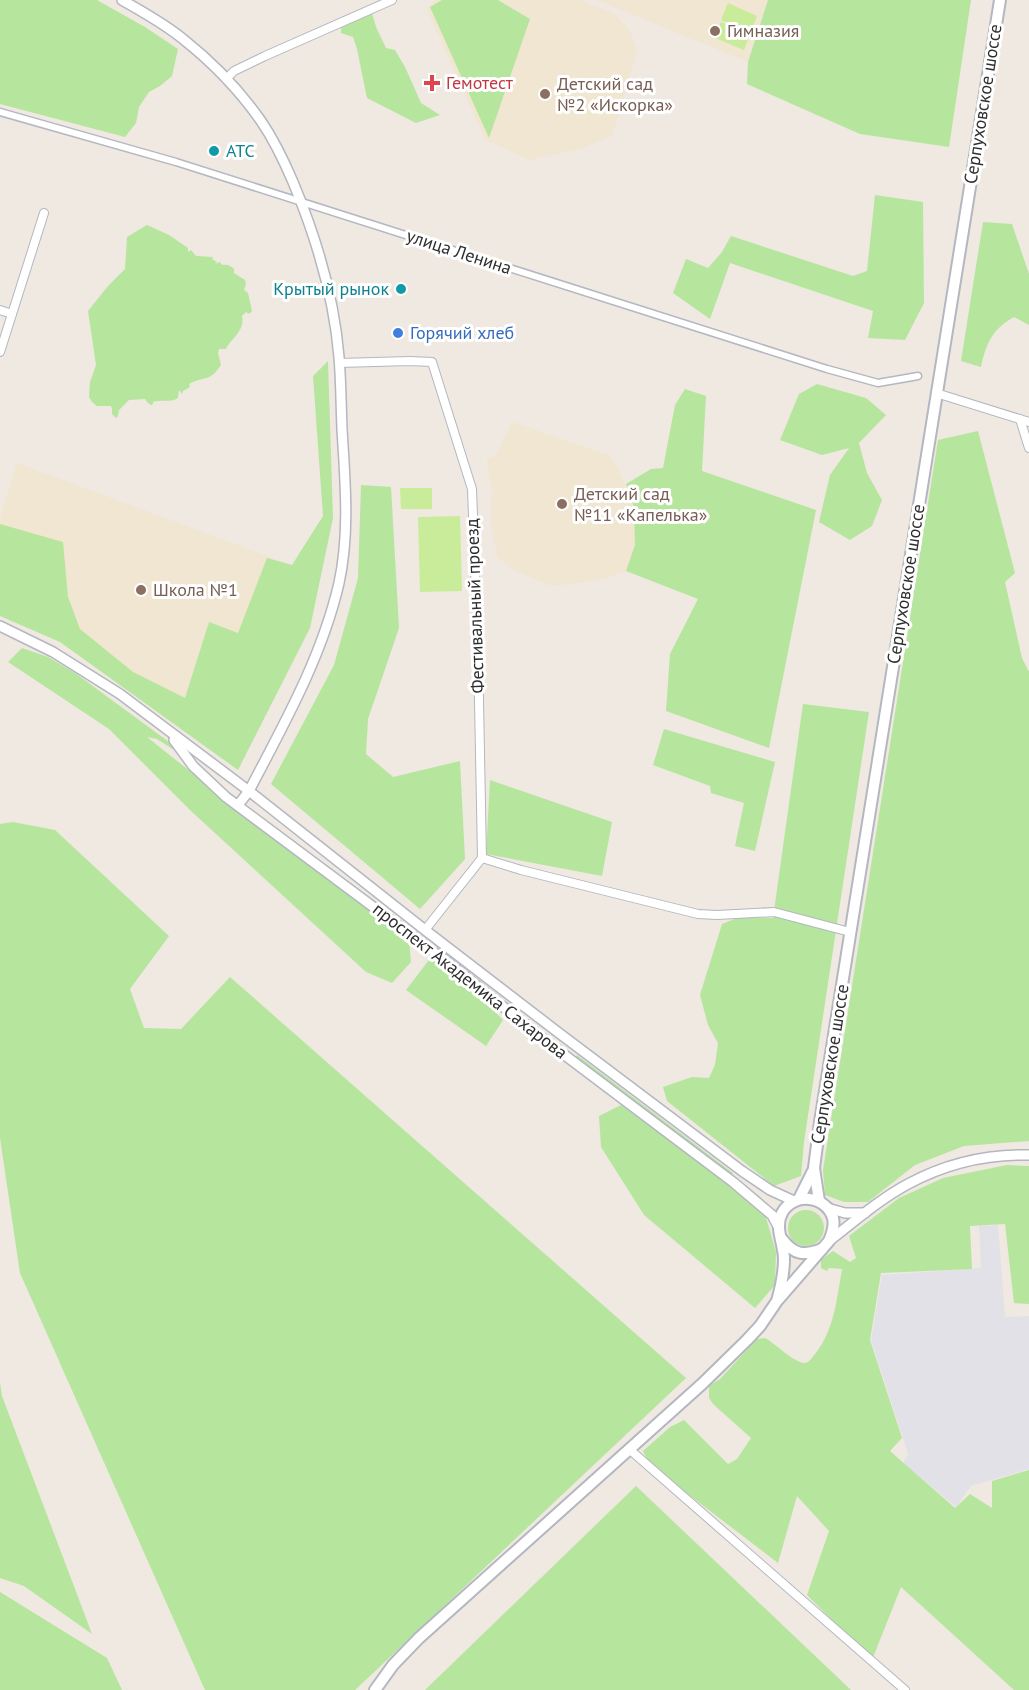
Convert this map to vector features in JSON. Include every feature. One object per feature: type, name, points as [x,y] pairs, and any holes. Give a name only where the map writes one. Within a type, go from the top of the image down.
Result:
[{"type":"main road","name":"Серпуховское шоссе","points":[[814,1168],[1000,0]]},
{"type":"main road","points":[[797,1200],[814,1168]]},
{"type":"main road","points":[[375,1690],[393,1665],[419,1638],[702,1384],[760,1326],[777,1301],[826,1245],[834,1230],[833,1218],[823,1205],[814,1168]]},
{"type":"main road","points":[[777,1301],[782,1283],[784,1260],[778,1226],[780,1216],[785,1208],[797,1200],[807,1198],[823,1205]]},
{"type":"main road","points":[[782,1239],[789,1248],[797,1252],[811,1253],[826,1245]]},
{"type":"street","points":[[122,0],[183,39],[226,79],[262,122],[274,142],[301,201],[320,254],[329,290],[339,363],[345,495],[344,554],[338,585],[322,639],[304,682],[249,791],[238,805]]},
{"type":"street","points":[[226,79],[234,71],[265,56],[392,0]]},
{"type":"street","name":"улица Ленина","points":[[0,112],[176,162],[872,382],[918,376]]},
{"type":"street","points":[[0,352],[44,213]]},
{"type":"street","points":[[0,310],[12,314]]},
{"type":"street","name":"Фестивальный проезд","points":[[339,363],[432,362],[472,489],[482,858]]},
{"type":"street","points":[[936,393],[1029,422]]},
{"type":"street","points":[[1020,419],[1029,448]]},
{"type":"street","name":"проспект Академика Сахарова","points":[[0,626],[53,652],[120,694],[742,1172],[770,1190],[797,1200]]},
{"type":"street","name":"проспект Академика Сахарова","points":[[167,731],[193,766],[212,784],[447,962],[546,1041],[734,1182],[772,1215],[778,1226]]},
{"type":"street","points":[[425,930],[482,858],[520,870],[698,914],[774,912],[850,932]]},
{"type":"street","points":[[332,875],[340,864]]},
{"type":"street","points":[[447,962],[454,952]]},
{"type":"street","points":[[546,1041],[555,1030]]},
{"type":"street","points":[[826,1245],[865,1213],[908,1184],[941,1169],[977,1159],[1009,1154],[1029,1155]]},
{"type":"street","points":[[734,1182],[742,1172]]},
{"type":"street","points":[[823,1205],[845,1213],[865,1213]]},
{"type":"street","points":[[629,1449],[905,1690]]},
{"type":"shaded area","name":"Детcкий сад №2 «Искорка»","points":[[434,0],[579,0],[615,14],[630,31],[637,51],[612,136],[580,149],[529,160],[485,139],[427,10]]},
{"type":"shaded area","name":"Гимназия","points":[[597,0],[768,0],[748,62]]},
{"type":"shaded area","name":"Детский сад №11 «Капелька»","points":[[512,422],[609,455],[618,467],[634,507],[636,545],[626,571],[600,580],[552,586],[517,572],[498,558],[491,526],[493,494],[487,459],[496,456]]},
{"type":"shaded area","name":"Школа №1","points":[[17,463],[292,565],[220,757],[60,642],[0,616],[0,518]]},
{"type":"shaded area","points":[[998,1225],[1005,1317],[1029,1316],[1029,1469],[971,1486],[956,1507],[903,1463],[908,1454],[871,1340],[882,1275],[981,1268],[979,1226]]},
{"type":"green space","points":[[0,0],[97,0],[178,49],[172,76],[149,92],[139,107],[136,123],[125,137],[0,104]]},
{"type":"green space","points":[[442,0],[498,0],[530,19],[489,138],[430,7]]},
{"type":"green space","points":[[768,0],[971,0],[949,147],[860,134],[747,84],[748,62]]},
{"type":"green space","points":[[728,3],[757,16],[751,32],[721,20]]},
{"type":"green space","points":[[372,13],[386,48],[395,50],[421,103],[440,115],[416,123],[367,98],[353,37],[341,33],[341,25]]},
{"type":"green space","points":[[721,22],[750,34],[744,50],[715,38]]},
{"type":"green space","points":[[875,195],[923,202],[924,303],[905,340],[868,338],[873,311],[730,263],[710,319],[673,293],[686,259],[708,268],[722,252],[731,236],[853,276],[867,271]]},
{"type":"green space","points":[[983,222],[1012,224],[1029,274],[1029,325],[1014,317],[1000,327],[988,344],[981,367],[961,361]]},
{"type":"green space","points":[[147,225],[169,235],[196,256],[213,257],[212,259],[217,262],[215,264],[220,262],[222,265],[233,268],[234,273],[245,280],[244,290],[248,293],[252,311],[242,316],[240,331],[226,349],[219,349],[221,365],[213,374],[189,384],[190,387],[182,394],[179,390],[178,398],[169,401],[156,401],[151,405],[145,399],[129,400],[119,410],[116,418],[112,414],[111,406],[97,406],[89,397],[90,382],[96,365],[88,311],[125,269],[127,237]]},
{"type":"green space","points":[[328,361],[333,518],[310,628],[238,770],[60,642],[0,616],[0,524],[63,542],[68,597],[80,629],[133,672],[185,698],[209,622],[238,633],[267,558],[292,565],[323,516],[313,376]]},
{"type":"green space","points":[[817,384],[866,398],[886,415],[859,443],[867,473],[882,500],[872,526],[850,540],[819,522],[830,475],[849,448],[822,455],[780,440],[799,394]]},
{"type":"green space","points":[[685,389],[706,396],[702,471],[816,510],[769,748],[666,711],[670,654],[698,599],[626,571],[635,545],[634,507],[626,484],[651,469],[663,468],[675,405]]},
{"type":"green space","points":[[978,431],[1015,573],[1005,582],[1022,658],[1029,672],[1029,1141],[964,1146],[915,1165],[868,1202],[844,1202],[825,1195],[823,1170],[938,440]]},
{"type":"green space","points":[[361,485],[391,487],[399,628],[368,719],[366,754],[393,777],[460,761],[465,859],[420,909],[271,784],[334,665],[358,578]]},
{"type":"green space","points":[[400,488],[432,488],[432,509],[401,509]]},
{"type":"green space","points":[[460,516],[462,591],[420,592],[418,517]]},
{"type":"green space","points":[[22,648],[48,657],[75,673],[169,742],[177,752],[157,739],[147,737],[409,940],[411,962],[392,983],[366,972],[191,811],[109,729],[8,662]]},
{"type":"green space","points":[[803,704],[869,712],[804,1142],[801,1176],[774,1186],[667,1101],[663,1087],[692,1077],[709,1078],[715,1065],[718,1043],[708,1025],[700,995],[722,924],[737,918],[773,918]]},
{"type":"green space","points":[[664,729],[775,762],[755,851],[735,846],[744,803],[711,793],[710,786],[653,765]]},
{"type":"green space","points":[[490,780],[612,822],[602,876],[486,854]]},
{"type":"green space","points":[[13,822],[55,830],[169,936],[130,989],[144,1028],[181,1029],[230,977],[686,1378],[355,1690],[205,1690],[20,1273],[0,1138],[0,824]]},
{"type":"green space","points":[[435,952],[503,1020],[486,1046],[406,990]]},
{"type":"green space","points":[[577,1055],[733,1173],[731,1176],[575,1058]]},
{"type":"green space","points":[[621,1105],[737,1190],[765,1214],[776,1252],[775,1285],[755,1308],[644,1215],[601,1147],[599,1116]]},
{"type":"green space","points":[[1007,1165],[1029,1166],[1029,1304],[1014,1303],[1005,1224],[970,1226],[972,1269],[881,1273],[870,1340],[902,1438],[890,1451],[955,1508],[970,1494],[992,1508],[992,1481],[1029,1470],[1029,1690],[1014,1690],[901,1587],[872,1660],[807,1595],[829,1531],[797,1496],[778,1563],[650,1465],[643,1451],[670,1427],[684,1420],[728,1464],[737,1459],[751,1438],[714,1405],[709,1398],[709,1386],[720,1379],[757,1339],[765,1338],[801,1362],[806,1363],[810,1360],[831,1325],[842,1269],[829,1268],[827,1271],[821,1268],[821,1260],[833,1251],[850,1262],[856,1258],[849,1236],[899,1198],[943,1178]]},
{"type":"green space","points":[[806,1210],[819,1215],[824,1228],[819,1241],[806,1246],[793,1241],[788,1228],[793,1215]]},
{"type":"green space","points":[[0,1382],[2,1396],[92,1634],[24,1586],[0,1578]]},
{"type":"green space","points":[[636,1486],[851,1690],[425,1690]]},
{"type":"green space","points":[[0,1592],[107,1658],[122,1690],[0,1690]]},
{"type":"place","name":"Гимназия","points":[[715,31]]},
{"type":"place","name":"Гемотест","points":[[432,83]]},
{"type":"place","name":"Детcкий сад №2 «Искорка»","points":[[545,94]]},
{"type":"place","name":"АТС","points":[[214,151]]},
{"type":"place","name":"Крытый рынок","points":[[401,289]]},
{"type":"place","name":"Горячий хлеб","points":[[398,333]]},
{"type":"place","name":"Детский сад №11 «Капелька»","points":[[562,504]]},
{"type":"place","name":"Школа №1","points":[[141,590]]}]
